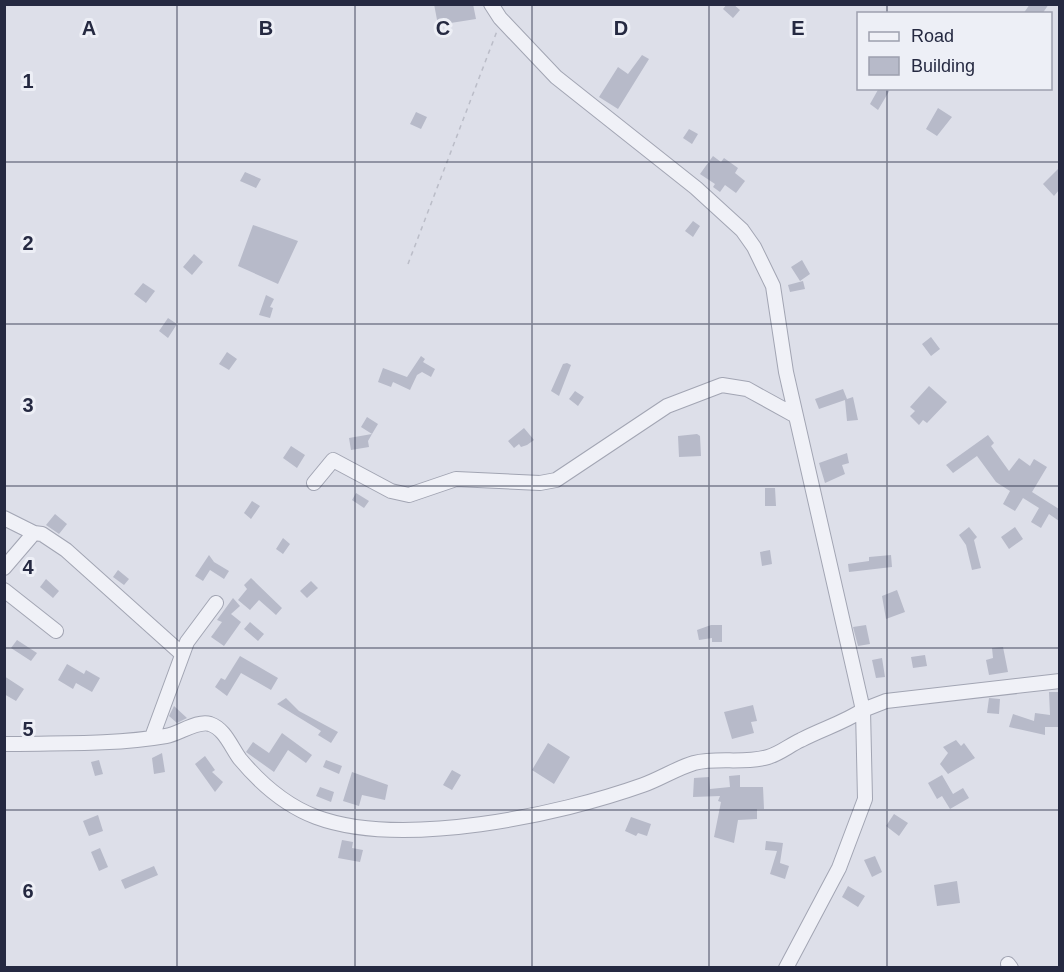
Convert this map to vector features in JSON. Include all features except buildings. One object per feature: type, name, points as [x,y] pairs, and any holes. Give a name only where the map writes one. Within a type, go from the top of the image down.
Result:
[{"type":"street","points":[[492,4],[500,18],[556,77],[642,144],[742,230],[754,247],[773,286],[796,416],[863,710],[866,799],[839,868],[786,968]]},
{"type":"street","points":[[314,483],[333,460],[391,491],[410,495],[456,480],[540,483],[556,480],[667,406],[722,385],[747,389],[796,416]]},
{"type":"street","points":[[4,518],[34,533],[42,534],[66,550],[182,654]]},
{"type":"street","points":[[4,568],[34,533]]},
{"type":"street","points":[[4,590],[56,631]]},
{"type":"street","points":[[152,737],[187,642],[216,603]]},
{"type":"street","points":[[4,744],[86,742],[168,736],[203,723],[212,724],[223,733],[241,759],[271,790],[295,808],[318,818],[348,825],[420,831],[525,817],[583,804],[644,784],[695,763],[769,757],[845,722],[863,710],[886,701],[1059,681]]},
{"type":"path","points":[[408,264],[494,42],[500,18]]}]
